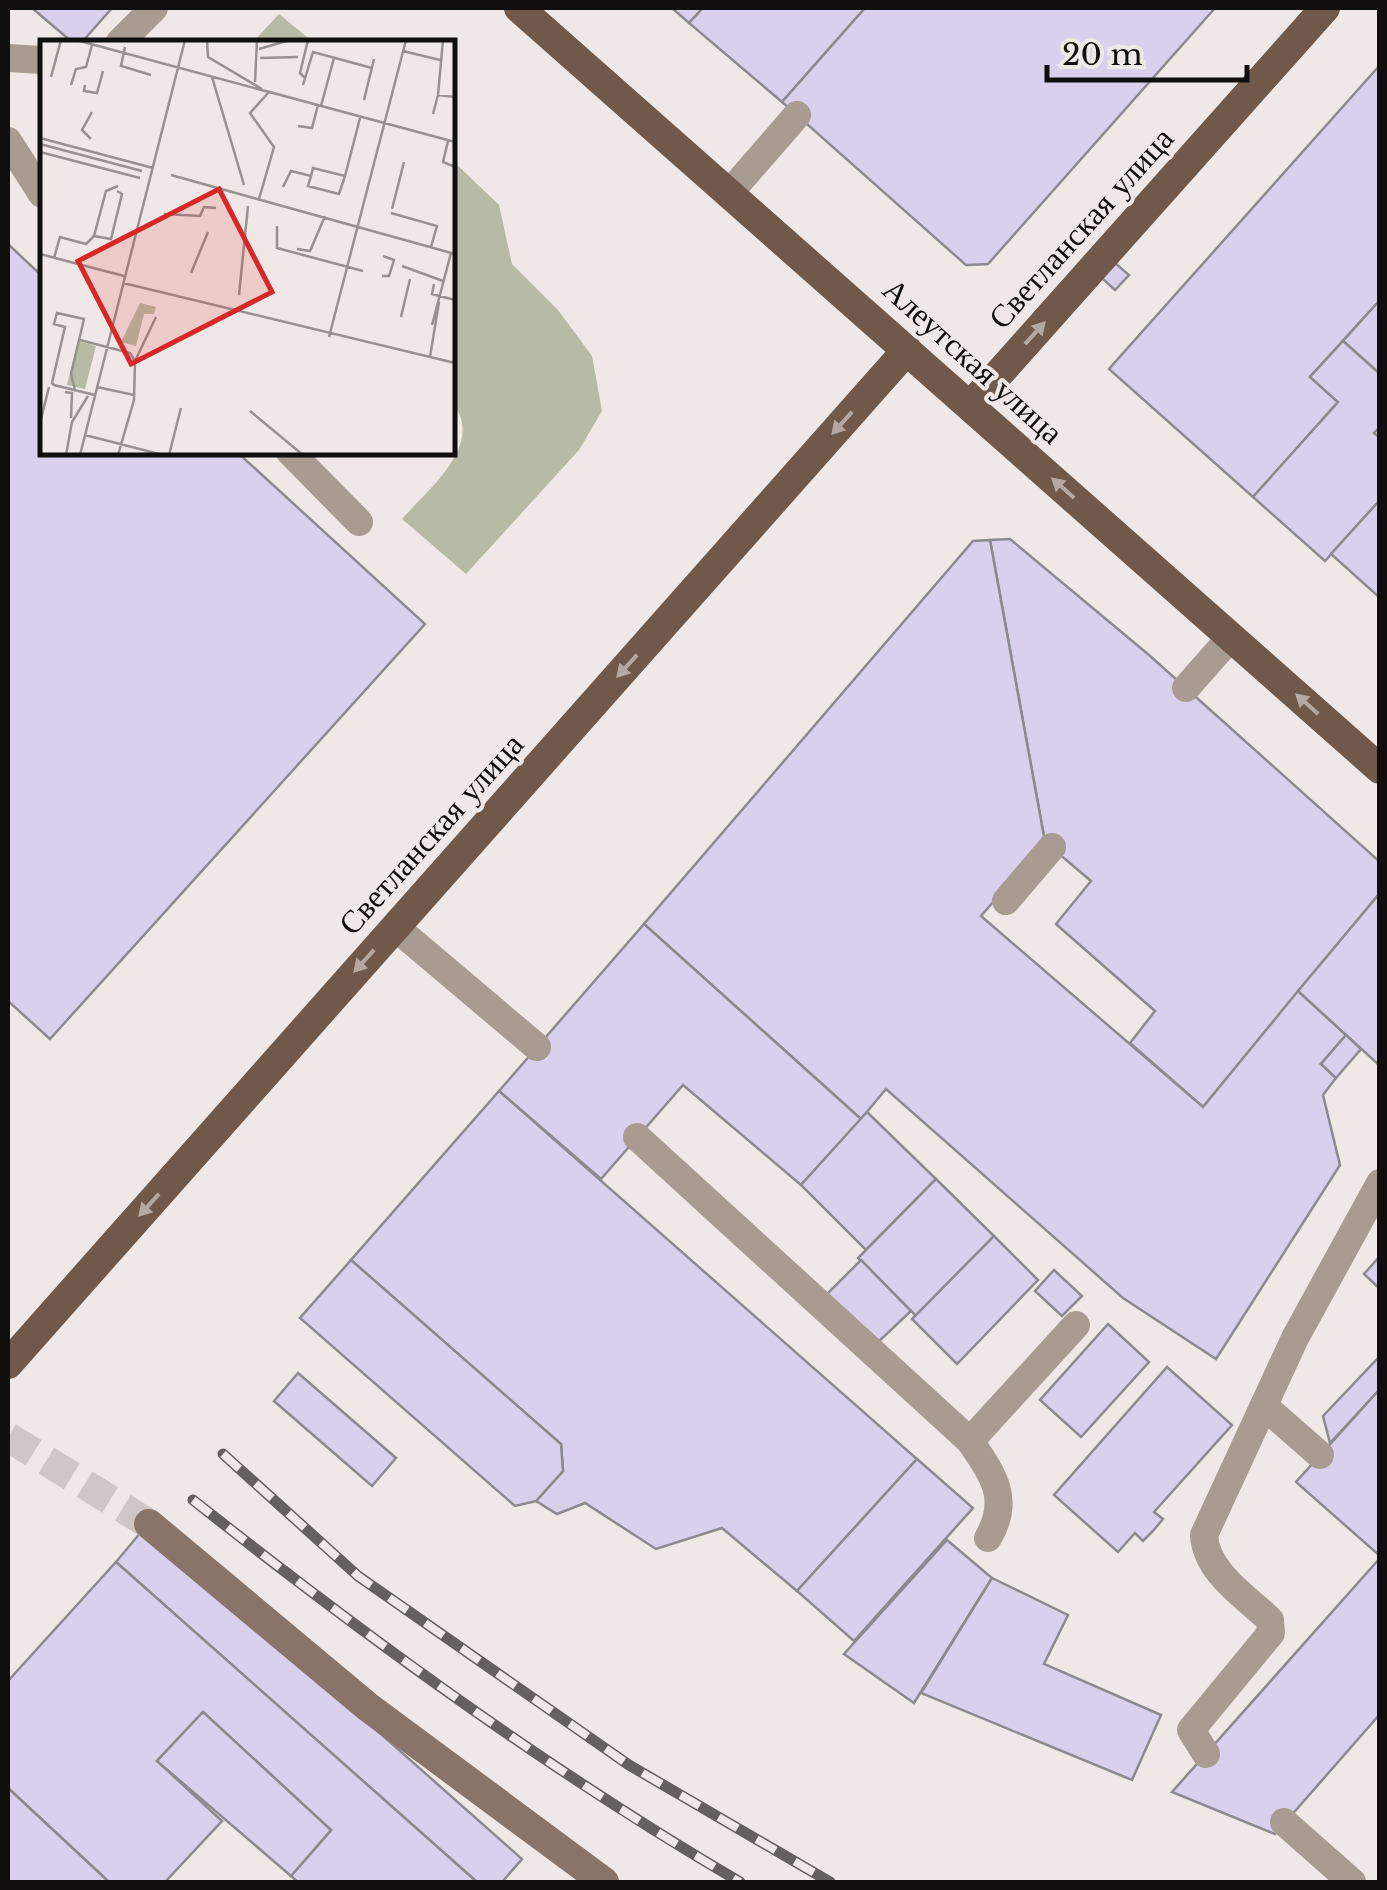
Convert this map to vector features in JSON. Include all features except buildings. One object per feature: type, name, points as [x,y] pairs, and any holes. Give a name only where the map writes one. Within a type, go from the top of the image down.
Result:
[{"type":"main road","name":"Алеутская улица","points":[[518,8],[731,192],[1380,769]]},
{"type":"main road","name":"Светланская улица","points":[[970,406],[1324,8]]},
{"type":"main road","name":"Светланская улица","points":[[8,1364],[907,350]]},
{"type":"main road","points":[[149,1524],[368,1706],[604,1882]]},
{"type":"lane","points":[[122,40],[154,8]]},
{"type":"lane","points":[[8,58],[40,60]]},
{"type":"lane","points":[[731,192],[797,115]]},
{"type":"lane","points":[[8,141],[40,191]]},
{"type":"lane","points":[[293,455],[359,522]]},
{"type":"lane","points":[[1186,688],[1231,637]]},
{"type":"lane","points":[[1006,901],[1052,847]]},
{"type":"lane","points":[[395,927],[537,1047]]},
{"type":"lane","points":[[637,1137],[970,1441],[998,1485],[1002,1502],[999,1520],[988,1538]]},
{"type":"lane","points":[[1206,1754],[1191,1730],[1271,1634],[1270,1620],[1216,1569],[1205,1551],[1204,1535],[1295,1338],[1380,1184]]},
{"type":"lane","points":[[970,1441],[1076,1325]]},
{"type":"lane","points":[[1264,1406],[1320,1455]]},
{"type":"lane","points":[[1284,1822],[1352,1882]]},
{"type":"green space","points":[[279,14],[311,40],[255,40]]},
{"type":"green space","points":[[455,163],[499,205],[512,264],[558,310],[592,356],[602,411],[579,450],[466,574],[402,519],[450,465],[462,434],[461,418],[455,408]]},
{"type":"tunnel","points":[[8,1437],[149,1524]]},
{"type":"railway","points":[[223,1454],[358,1576],[629,1765],[830,1882]]},
{"type":"railway","points":[[193,1500],[460,1701],[598,1794],[740,1882]]}]
